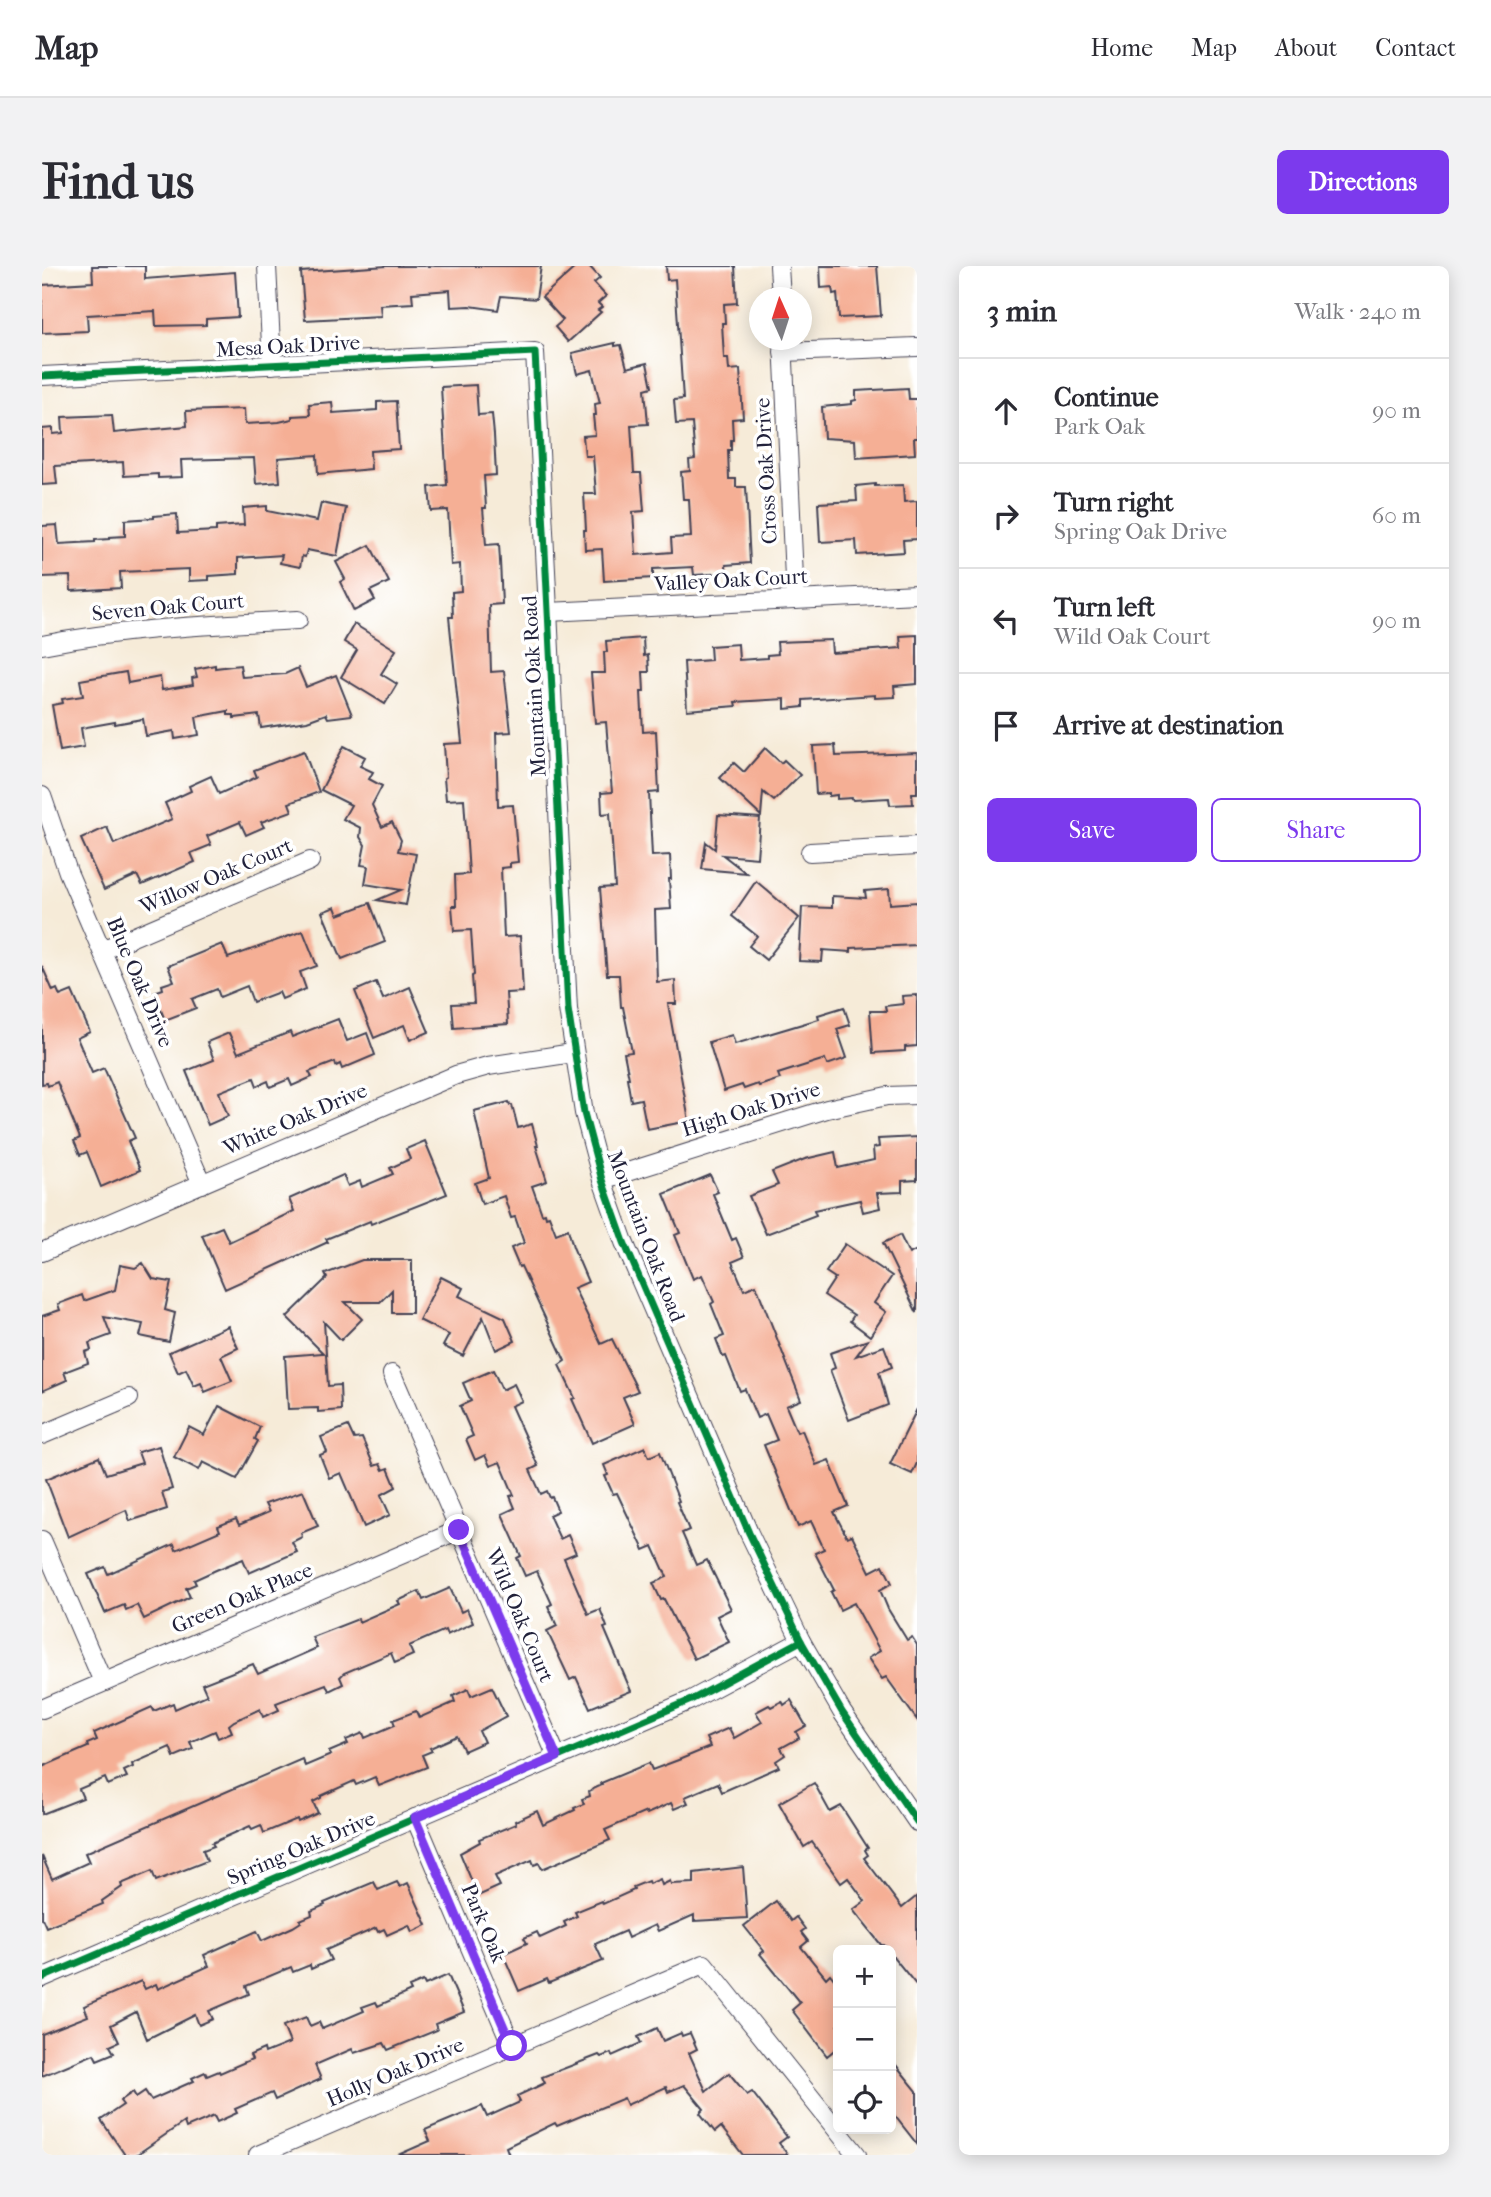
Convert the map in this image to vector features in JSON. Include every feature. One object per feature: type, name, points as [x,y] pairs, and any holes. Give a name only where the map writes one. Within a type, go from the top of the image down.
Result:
[{"type":"street","points":[[267,266],[272,365]]},
{"type":"street","points":[[779,266],[780,287]]},
{"type":"street","points":[[812,346],[917,347]]},
{"type":"street","name":"Cross Oak Drive","points":[[783,350],[796,600]]},
{"type":"street","name":"Mesa Oak Drive","points":[[42,376],[535,352]]},
{"type":"street","name":"Mountain Oak Road","points":[[535,352],[568,1009],[584,1113],[602,1180],[624,1242],[749,1533],[801,1641],[842,1712],[917,1822]]},
{"type":"street","name":"Valley Oak Court","points":[[548,612],[917,594]]},
{"type":"street","name":"Seven Oak Court","points":[[42,645],[162,627],[298,620]]},
{"type":"street","name":"Blue Oak Drive","points":[[42,796],[68,872],[202,1184]]},
{"type":"street","points":[[810,852],[917,846]]},
{"type":"street","name":"Willow Oak Court","points":[[102,950],[310,861]]},
{"type":"street","name":"White Oak Drive","points":[[42,1252],[456,1075],[488,1066],[573,1053]]},
{"type":"street","name":"High Oak Drive","points":[[602,1180],[854,1102],[917,1094]]},
{"type":"street","name":"Wild Oak Court","points":[[393,1374],[557,1757]]},
{"type":"street","points":[[42,1435],[129,1398]]},
{"type":"street","name":"Green Oak Place","points":[[42,1709],[459,1530]]},
{"type":"street","points":[[42,1540],[103,1682]]},
{"type":"street","name":"Spring Oak Drive","points":[[42,1978],[691,1700],[801,1641]]},
{"type":"street","name":"Park Oak","points":[[415,1818],[512,2046]]},
{"type":"street","name":"Holly Oak Drive","points":[[258,2155],[290,2149],[512,2046],[704,1964],[857,2155]]},
{"type":"building","points":[[92,266],[145,266],[145,279],[235,272],[238,317],[206,319],[206,325],[156,326],[155,311],[87,315],[88,331],[42,333],[42,285],[93,282]]},
{"type":"building","points":[[387,266],[541,266],[536,299],[501,296],[498,310],[470,306],[451,307],[450,290],[412,293],[413,303],[380,305],[381,316],[305,320],[301,272]]},
{"type":"building","points":[[577,266],[589,266],[600,278],[594,283],[606,296],[598,303],[602,307],[598,310],[601,312],[568,342],[555,327],[563,320],[542,297]]},
{"type":"building","points":[[666,266],[735,266],[737,303],[724,304],[725,323],[722,323],[724,358],[728,358],[729,370],[740,369],[743,418],[732,419],[733,440],[731,450],[728,450],[729,479],[736,479],[736,487],[746,487],[750,563],[726,565],[727,573],[694,575],[693,567],[653,569],[653,578],[604,581],[602,549],[585,550],[584,530],[584,494],[596,494],[593,456],[585,456],[583,436],[595,435],[593,415],[596,415],[595,404],[600,403],[592,370],[577,374],[572,353],[615,343],[615,346],[621,345],[627,368],[647,363],[652,387],[645,389],[648,424],[631,425],[634,473],[641,473],[644,511],[633,512],[636,555],[672,552],[671,538],[691,537],[689,499],[683,499],[681,472],[690,471],[689,460],[695,459],[692,423],[676,424],[674,400],[683,399],[675,279],[667,280]]},
{"type":"building","points":[[820,266],[877,266],[881,316],[839,318],[837,293],[833,294],[832,287],[821,288]]},
{"type":"building","points":[[476,385],[478,415],[492,414],[494,435],[496,475],[484,476],[486,508],[483,508],[486,545],[499,544],[502,604],[489,605],[491,672],[504,671],[511,732],[496,733],[498,806],[513,805],[518,862],[501,868],[504,937],[520,936],[523,992],[506,993],[508,1024],[454,1028],[452,1004],[474,1003],[471,930],[454,931],[452,906],[456,906],[455,875],[469,874],[464,799],[446,800],[444,778],[444,744],[462,743],[449,617],[453,617],[452,592],[461,591],[460,564],[451,565],[448,510],[431,511],[429,487],[447,485],[441,387]]},
{"type":"building","points":[[908,388],[909,399],[917,399],[915,454],[856,458],[855,440],[824,438],[822,407],[852,404],[852,401],[856,400],[856,391]]},
{"type":"building","points":[[396,401],[399,449],[370,451],[371,469],[318,474],[317,455],[278,458],[280,482],[256,484],[254,458],[181,460],[182,477],[158,478],[158,474],[124,476],[123,462],[55,466],[57,484],[42,485],[42,429],[53,428],[53,434],[63,433],[62,417],[112,415],[114,433],[187,426],[186,411],[244,409],[245,424],[279,422],[292,419],[292,416],[310,415],[309,404],[332,402],[333,413],[377,410],[377,402]]},
{"type":"building","points":[[903,485],[904,502],[917,501],[917,539],[903,540],[904,552],[857,555],[856,540],[820,542],[818,503],[857,501],[856,486]]},
{"type":"building","points":[[321,503],[346,508],[337,556],[307,550],[305,557],[302,556],[300,567],[280,563],[282,555],[238,558],[238,574],[209,576],[209,580],[189,581],[189,569],[120,572],[121,588],[71,591],[70,576],[42,577],[42,526],[57,525],[59,544],[95,542],[109,537],[125,536],[125,520],[154,516],[177,514],[178,533],[216,531],[216,527],[244,525],[243,508],[267,506],[267,511],[317,521]]},
{"type":"building","points":[[370,545],[389,582],[370,591],[375,600],[354,611],[340,582],[345,579],[336,562]]},
{"type":"building","points":[[354,624],[396,650],[381,674],[397,684],[385,704],[341,677],[357,650],[344,642]]},
{"type":"building","points":[[917,635],[917,684],[894,686],[895,697],[875,698],[875,695],[803,700],[803,707],[785,709],[785,699],[735,702],[736,706],[687,710],[684,662],[711,660],[710,646],[738,644],[739,660],[767,658],[767,655],[778,654],[777,642],[831,640],[832,653],[901,648],[900,636]]},
{"type":"building","points":[[643,638],[644,656],[648,655],[649,672],[643,672],[644,692],[641,692],[643,732],[656,731],[659,792],[649,793],[652,856],[670,855],[671,879],[671,909],[655,910],[657,982],[675,980],[676,1004],[668,1004],[689,1121],[647,1129],[641,1099],[631,1101],[624,1053],[632,1052],[621,1007],[619,975],[607,975],[600,888],[615,887],[610,813],[602,814],[601,793],[612,792],[606,722],[595,723],[591,673],[605,673],[606,641]]},
{"type":"building","points":[[215,665],[215,668],[240,665],[242,677],[285,674],[298,668],[306,687],[336,675],[352,715],[328,718],[326,714],[307,721],[261,728],[259,715],[234,718],[234,715],[228,715],[228,711],[196,717],[199,735],[175,739],[174,731],[146,736],[143,719],[115,722],[81,728],[84,747],[60,751],[52,705],[63,703],[62,699],[83,696],[80,680],[126,672],[128,683],[160,677],[162,690],[193,685],[192,678],[197,677],[195,669]]},
{"type":"building","points":[[835,745],[836,756],[917,753],[917,793],[912,793],[913,804],[890,805],[889,798],[853,800],[837,799],[837,795],[829,796],[829,793],[816,794],[813,746]]},
{"type":"building","points":[[344,746],[365,757],[360,766],[373,772],[369,779],[382,786],[372,805],[382,827],[392,822],[401,840],[398,851],[416,854],[406,905],[377,900],[401,890],[365,884],[368,866],[361,865],[365,845],[360,837],[361,828],[343,819],[351,805],[321,790]]},
{"type":"building","points":[[765,748],[781,763],[784,760],[800,775],[774,801],[763,792],[761,816],[720,778],[734,763],[744,772]]},
{"type":"building","points":[[304,751],[319,792],[289,803],[292,811],[261,822],[264,827],[246,835],[240,822],[207,836],[211,845],[191,853],[195,862],[142,885],[137,875],[104,890],[81,839],[107,827],[114,844],[172,819],[165,803],[191,791],[189,786],[211,776],[219,794],[257,777],[254,770]]},
{"type":"building","points":[[718,815],[760,818],[757,858],[723,855],[746,873],[702,869],[706,842],[715,849]]},
{"type":"building","points":[[756,881],[799,918],[766,960],[749,946],[757,936],[732,916]]},
{"type":"building","points":[[889,889],[890,904],[917,902],[917,945],[851,948],[851,952],[823,950],[822,962],[799,961],[802,907],[832,908],[832,896],[866,898],[865,891]]},
{"type":"building","points":[[370,903],[385,942],[342,959],[322,912],[335,907],[338,915]]},
{"type":"building","points":[[303,931],[317,966],[300,972],[306,989],[282,999],[279,992],[253,1002],[247,986],[220,997],[217,989],[192,999],[196,1008],[165,1020],[154,992],[163,989],[162,985],[174,981],[168,966],[222,944],[228,958]]},
{"type":"building","points":[[42,966],[53,991],[57,989],[60,996],[72,991],[90,1032],[77,1038],[92,1073],[104,1068],[135,1138],[128,1141],[140,1170],[101,1187],[87,1152],[80,1155],[74,1141],[80,1138],[57,1082],[48,1086],[47,1083],[42,1084]]},
{"type":"building","points":[[376,982],[383,999],[410,987],[429,1032],[410,1040],[404,1025],[374,1038],[355,991]]},
{"type":"building","points":[[917,995],[917,1046],[905,1047],[905,1051],[873,1053],[870,1011],[886,1011],[885,1006],[903,1004],[902,996]]},
{"type":"building","points":[[844,1007],[850,1025],[837,1029],[847,1058],[827,1065],[825,1059],[778,1074],[780,1079],[759,1086],[758,1084],[744,1089],[742,1085],[724,1091],[709,1042],[732,1035],[735,1044],[819,1019],[818,1015]]},
{"type":"building","points":[[338,1019],[347,1041],[367,1033],[375,1055],[342,1069],[340,1064],[336,1066],[335,1062],[309,1072],[312,1077],[292,1086],[289,1079],[270,1087],[268,1081],[257,1086],[254,1078],[219,1092],[228,1116],[208,1125],[186,1071],[214,1060],[207,1042],[229,1033],[238,1053],[290,1032],[292,1037]]},
{"type":"building","points":[[509,1102],[518,1128],[532,1124],[547,1181],[532,1186],[542,1214],[549,1216],[556,1234],[568,1229],[588,1282],[574,1288],[601,1344],[612,1339],[638,1391],[623,1397],[635,1424],[592,1443],[559,1365],[565,1361],[511,1248],[524,1243],[515,1217],[511,1218],[504,1196],[482,1204],[475,1183],[489,1178],[474,1111]]},
{"type":"building","points":[[917,1137],[917,1180],[902,1181],[902,1192],[877,1193],[880,1208],[863,1212],[860,1200],[814,1210],[816,1215],[766,1234],[749,1196],[778,1185],[772,1172],[805,1159],[835,1152],[838,1168],[874,1160],[873,1148],[879,1147],[878,1139]]},
{"type":"building","points":[[425,1141],[447,1194],[326,1239],[328,1242],[225,1289],[202,1235],[222,1227],[229,1242],[294,1211],[289,1199],[343,1175],[348,1186],[360,1181],[362,1187],[393,1174],[390,1168],[410,1159],[406,1149]]},
{"type":"building","points":[[710,1175],[718,1192],[713,1194],[732,1240],[736,1238],[744,1257],[732,1262],[744,1290],[756,1285],[801,1400],[786,1406],[797,1432],[802,1430],[816,1465],[829,1460],[848,1506],[834,1512],[847,1537],[852,1535],[870,1572],[883,1565],[892,1583],[880,1590],[888,1609],[907,1640],[912,1637],[917,1645],[917,1720],[886,1677],[882,1679],[868,1658],[880,1651],[854,1603],[840,1610],[831,1592],[834,1590],[815,1553],[824,1549],[811,1521],[798,1527],[764,1445],[777,1440],[766,1414],[757,1418],[745,1389],[740,1391],[726,1356],[723,1357],[716,1339],[724,1336],[711,1304],[714,1302],[702,1275],[693,1279],[675,1235],[680,1233],[664,1194]]},
{"type":"building","points":[[900,1235],[909,1254],[917,1250],[917,1313],[883,1243]]},
{"type":"building","points":[[845,1244],[892,1276],[874,1303],[886,1312],[870,1336],[850,1321],[854,1315],[824,1295],[835,1278],[826,1272]]},
{"type":"building","points":[[362,1260],[412,1260],[412,1313],[392,1313],[392,1290],[380,1302],[345,1302],[362,1319],[341,1340],[324,1322],[328,1386],[340,1385],[341,1410],[318,1412],[318,1408],[288,1409],[285,1356],[323,1353],[287,1317],[327,1278],[325,1274]]},
{"type":"building","points":[[143,1263],[153,1279],[171,1282],[165,1310],[175,1313],[169,1342],[140,1336],[143,1324],[104,1317],[111,1335],[89,1343],[91,1350],[85,1352],[88,1363],[64,1372],[67,1380],[42,1391],[42,1316],[60,1310],[58,1304],[82,1295],[84,1301],[115,1290],[120,1265],[135,1268]]},
{"type":"building","points":[[441,1277],[463,1288],[459,1296],[505,1318],[515,1341],[496,1350],[483,1317],[463,1356],[443,1346],[449,1335],[419,1320]]},
{"type":"building","points":[[228,1326],[238,1348],[221,1356],[232,1381],[205,1392],[201,1383],[194,1386],[186,1369],[178,1373],[169,1352]]},
{"type":"building","points":[[868,1340],[856,1356],[884,1346],[892,1367],[879,1372],[888,1405],[849,1420],[830,1370],[835,1368],[830,1353]]},
{"type":"building","points":[[493,1370],[502,1390],[514,1384],[522,1401],[511,1406],[538,1466],[530,1470],[541,1494],[547,1491],[550,1498],[552,1497],[558,1511],[549,1515],[560,1539],[568,1535],[576,1553],[564,1558],[588,1614],[600,1609],[607,1627],[604,1628],[631,1691],[590,1708],[576,1677],[570,1680],[547,1631],[557,1626],[548,1606],[552,1604],[537,1571],[525,1576],[517,1558],[521,1556],[502,1514],[515,1508],[510,1496],[514,1495],[500,1462],[490,1466],[485,1455],[475,1460],[466,1439],[473,1436],[460,1406],[471,1401],[463,1383]]},
{"type":"building","points":[[219,1406],[260,1427],[255,1439],[258,1441],[237,1479],[203,1462],[199,1470],[174,1457],[189,1427],[204,1435]]},
{"type":"building","points":[[917,1409],[917,1463],[912,1474],[890,1464]]},
{"type":"building","points":[[348,1426],[354,1439],[362,1438],[374,1466],[380,1464],[383,1470],[388,1468],[396,1487],[381,1495],[390,1515],[364,1527],[341,1473],[329,1478],[320,1455],[327,1452],[321,1437]]},
{"type":"building","points":[[159,1446],[172,1489],[162,1492],[167,1509],[130,1521],[126,1510],[68,1537],[46,1479],[99,1457],[106,1474],[142,1463],[138,1452]]},
{"type":"building","points":[[645,1447],[649,1457],[660,1452],[689,1530],[682,1533],[696,1565],[707,1560],[731,1609],[717,1616],[729,1642],[694,1659],[653,1583],[667,1577],[653,1546],[644,1550],[617,1493],[613,1494],[605,1476],[608,1475],[604,1465]]},
{"type":"building","points":[[303,1491],[318,1526],[301,1533],[302,1537],[292,1542],[297,1552],[249,1573],[243,1559],[216,1570],[194,1580],[196,1584],[186,1588],[190,1597],[144,1619],[137,1605],[126,1610],[124,1605],[105,1613],[88,1574],[105,1567],[108,1574],[174,1544],[176,1550],[220,1531],[218,1526],[236,1519],[239,1525],[269,1512],[265,1504]]},
{"type":"building","points":[[450,1588],[461,1612],[467,1609],[473,1623],[447,1635],[445,1630],[409,1646],[413,1655],[395,1663],[391,1653],[344,1673],[340,1677],[343,1684],[329,1691],[326,1684],[276,1703],[279,1710],[263,1717],[260,1709],[229,1725],[232,1732],[218,1738],[215,1731],[190,1742],[193,1749],[174,1757],[170,1747],[132,1764],[133,1767],[124,1771],[127,1777],[108,1785],[105,1778],[79,1789],[83,1798],[42,1814],[42,1767],[88,1747],[87,1744],[97,1740],[94,1733],[152,1707],[154,1711],[173,1703],[175,1709],[207,1695],[202,1684],[253,1664],[258,1674],[317,1648],[312,1637],[358,1619],[359,1622],[400,1604],[398,1601],[419,1591],[423,1600]]},
{"type":"building","points":[[492,1687],[506,1716],[479,1731],[484,1742],[464,1751],[457,1736],[430,1748],[432,1751],[422,1755],[427,1767],[379,1786],[375,1777],[356,1785],[354,1781],[313,1802],[318,1813],[264,1833],[261,1825],[252,1829],[250,1826],[212,1843],[214,1846],[203,1850],[207,1861],[156,1881],[152,1871],[121,1884],[122,1887],[102,1901],[103,1904],[46,1927],[42,1918],[42,1856],[52,1879],[89,1862],[85,1853],[302,1759],[305,1766],[331,1755],[329,1752],[348,1744],[346,1740],[363,1733],[365,1738],[395,1725],[393,1720],[416,1711],[419,1718],[455,1702],[453,1696],[468,1689],[471,1696]]},
{"type":"building","points":[[791,1700],[806,1726],[796,1732],[799,1738],[781,1748],[785,1755],[776,1761],[779,1767],[722,1792],[718,1783],[685,1797],[688,1803],[674,1809],[671,1803],[647,1814],[646,1812],[605,1830],[610,1840],[542,1869],[539,1863],[534,1865],[532,1860],[495,1876],[500,1886],[478,1896],[460,1853],[480,1842],[479,1839],[516,1824],[515,1821],[537,1811],[543,1825],[584,1804],[582,1799],[590,1796],[589,1791],[602,1785],[601,1783],[649,1763],[652,1770],[710,1747],[706,1738],[729,1728],[734,1738],[762,1722],[756,1712],[782,1701],[784,1705]]},
{"type":"building","points":[[814,1783],[830,1812],[841,1806],[868,1848],[865,1850],[868,1855],[864,1858],[902,1908],[917,1896],[917,1986],[896,1960],[896,1945],[881,1945],[853,1910],[865,1901],[848,1878],[841,1883],[812,1842],[804,1847],[779,1803]]},
{"type":"building","points":[[743,1867],[747,1918],[694,1921],[694,1915],[658,1931],[655,1925],[628,1938],[625,1931],[595,1944],[603,1961],[549,1983],[547,1979],[519,1991],[503,1954],[527,1943],[524,1938],[537,1932],[540,1938],[566,1926],[564,1922],[577,1916],[575,1912],[602,1901],[603,1904],[648,1881],[649,1884],[660,1879],[662,1885],[670,1881],[671,1884],[694,1883],[694,1873]]},
{"type":"building","points":[[374,1882],[378,1890],[397,1882],[400,1887],[408,1883],[427,1925],[412,1932],[409,1925],[387,1935],[384,1929],[378,1932],[376,1928],[326,1950],[331,1960],[311,1969],[310,1965],[293,1972],[291,1967],[246,1986],[249,1994],[209,2011],[213,2019],[199,2025],[195,2015],[147,2039],[136,2012],[111,2025],[119,2042],[110,2046],[114,2053],[97,2060],[94,2054],[42,2076],[42,2034],[88,2016],[84,2006],[141,1981],[145,1989],[156,1984],[158,1989],[209,1966],[204,1955],[257,1931],[262,1941],[293,1927],[301,1922],[300,1920],[312,1915],[311,1911],[325,1905],[324,1903]]},
{"type":"building","points":[[776,1901],[791,1921],[796,1917],[805,1929],[801,1932],[808,1941],[801,1947],[826,1978],[830,1974],[833,1978],[833,2051],[827,2056],[792,2010],[800,2003],[760,1954],[764,1951],[744,1926]]},
{"type":"building","points":[[448,1975],[464,2012],[435,2024],[437,2030],[388,2050],[384,2043],[354,2053],[352,2049],[315,2065],[321,2079],[275,2100],[272,2093],[235,2109],[237,2113],[217,2122],[214,2116],[186,2128],[184,2122],[136,2155],[125,2155],[101,2120],[123,2105],[120,2101],[133,2092],[136,2097],[145,2091],[151,2100],[194,2081],[192,2078],[205,2072],[207,2076],[219,2071],[220,2073],[252,2059],[250,2055],[264,2049],[265,2053],[290,2043],[283,2026],[306,2017],[310,2026],[319,2022],[322,2029],[364,2011],[362,2007],[376,2002],[378,2006],[411,1991],[409,1987],[423,1981],[425,1985]]},
{"type":"building","points":[[657,2028],[663,2041],[681,2033],[682,2036],[690,2033],[697,2049],[689,2053],[706,2091],[729,2073],[747,2095],[752,2092],[787,2137],[779,2143],[788,2155],[743,2155],[721,2127],[715,2132],[700,2113],[704,2109],[684,2085],[668,2092],[666,2087],[627,2105],[624,2098],[557,2126],[555,2123],[506,2147],[509,2155],[398,2155],[430,2141],[425,2130],[482,2106],[487,2117],[520,2102],[517,2096],[545,2083],[542,2077],[599,2055],[601,2057],[611,2053],[612,2056],[641,2043],[638,2037]]},
{"type":"building","points":[[896,2065],[917,2091],[917,2144],[896,2117]]},
{"type":"cycle path","points":[[42,376],[535,352],[568,1009],[584,1113],[602,1180],[624,1242],[749,1533],[801,1641],[842,1712],[917,1822]]},
{"type":"cycle path","points":[[42,1978],[691,1700],[801,1641]]},
{"type":"route","points":[[459,1530],[557,1757],[415,1818],[512,2046]]}]
